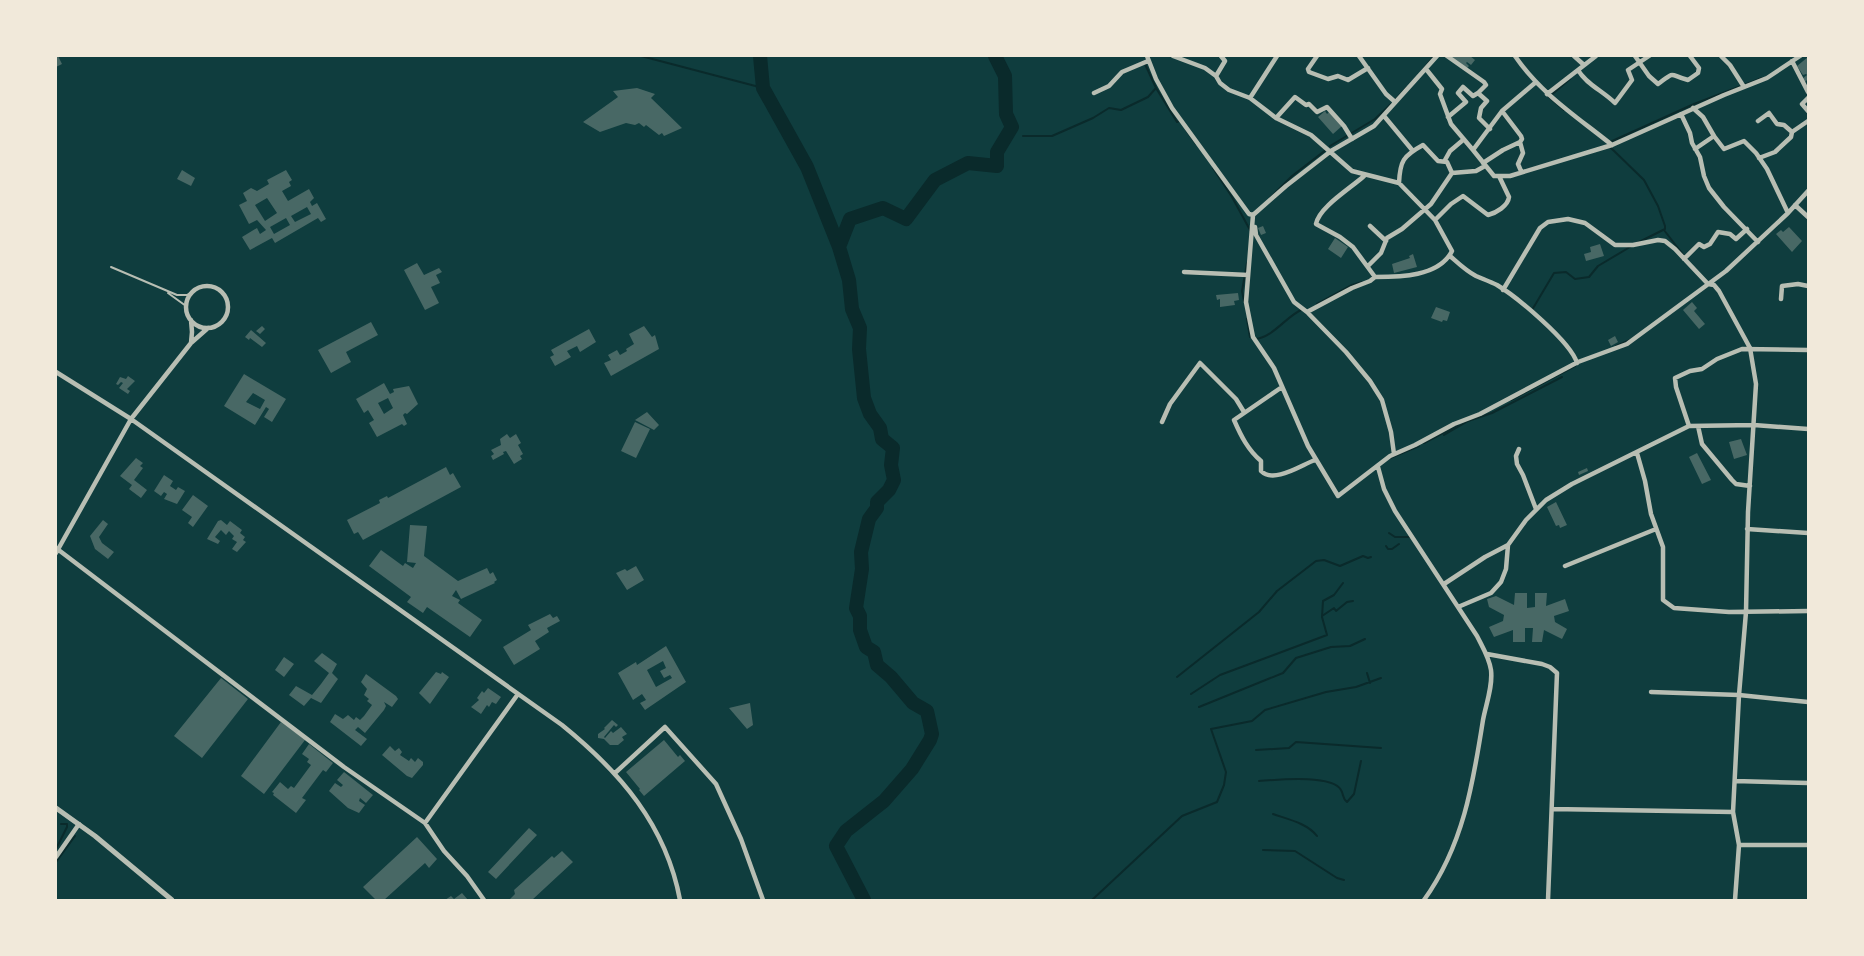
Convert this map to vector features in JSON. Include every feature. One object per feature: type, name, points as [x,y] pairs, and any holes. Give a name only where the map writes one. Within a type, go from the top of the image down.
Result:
[{"type":"street","points":[[1173,56],[1206,68],[1229,90],[1250,98],[1276,118],[1311,135],[1352,171],[1364,176],[1399,183],[1435,220],[1452,251],[1450,256],[1437,266],[1412,276],[1375,277],[1307,312]]},
{"type":"street","points":[[1216,76],[1225,61],[1221,56]]},
{"type":"street","points":[[1250,98],[1277,56]]},
{"type":"street","points":[[1317,56],[1308,69],[1309,72],[1328,79],[1338,76],[1347,80],[1368,68]]},
{"type":"street","points":[[1359,56],[1386,94],[1394,101]]},
{"type":"street","points":[[1437,56],[1394,101],[1374,126],[1331,151],[1253,215],[1246,302],[1253,337],[1274,368],[1316,460],[1338,495],[1394,454],[1454,424],[1480,414],[1577,363],[1627,344],[1708,284],[1758,242],[1809,191]]},
{"type":"street","points":[[1447,56],[1486,85],[1473,96],[1463,87],[1458,93],[1466,102],[1448,117]]},
{"type":"street","points":[[1515,56],[1529,76],[1547,94],[1612,144]]},
{"type":"street","points":[[1574,56],[1584,65]]},
{"type":"street","points":[[1547,94],[1596,56]]},
{"type":"street","points":[[1635,56],[1649,76],[1658,84],[1670,74],[1688,80],[1698,73],[1699,68],[1690,56]]},
{"type":"street","points":[[1578,70],[1592,86],[1615,103],[1632,80],[1628,70],[1649,56]]},
{"type":"street","points":[[1721,56],[1730,65],[1744,87]]},
{"type":"street","points":[[1426,69],[1442,88],[1440,94],[1450,124],[1491,174],[1510,176],[1612,144],[1767,78],[1800,56]]},
{"type":"street","points":[[1094,93],[1109,86],[1122,72],[1147,58],[1172,108],[1249,214],[1253,215]]},
{"type":"street","points":[[1792,61],[1809,92]]},
{"type":"street","points":[[1473,150],[1502,111],[1536,82]]},
{"type":"street","points":[[1478,93],[1487,101],[1481,108],[1479,118],[1490,129]]},
{"type":"street","points":[[1276,118],[1295,97],[1306,105],[1309,104],[1317,112],[1327,107],[1352,139]]},
{"type":"street","points":[[1809,98],[1802,104],[1809,111]]},
{"type":"street","points":[[1693,108],[1703,117],[1724,149],[1744,141],[1767,169],[1788,213]]},
{"type":"street","points":[[1502,111],[1518,130],[1522,140],[1520,142],[1522,153],[1518,164],[1521,171]]},
{"type":"street","points":[[1758,121],[1769,113],[1776,124],[1784,125],[1792,132]]},
{"type":"street","points":[[1681,114],[1700,157],[1709,188],[1758,242]]},
{"type":"street","points":[[1384,116],[1413,151]]},
{"type":"street","points":[[1759,158],[1775,152],[1791,137],[1792,132],[1809,121]]},
{"type":"street","points":[[1695,149],[1714,136]]},
{"type":"street","points":[[1445,160],[1450,151],[1463,140]]},
{"type":"street","points":[[1368,266],[1381,253],[1386,241],[1426,209],[1439,195],[1452,173],[1476,171],[1503,150],[1520,142]]},
{"type":"street","points":[[1399,183],[1400,165],[1403,159],[1423,145],[1438,161],[1445,160]]},
{"type":"street","points":[[1445,160],[1452,173]]},
{"type":"street","points":[[1364,176],[1330,203],[1316,220],[1316,224],[1353,247],[1375,277]]},
{"type":"street","points":[[1435,220],[1450,204],[1463,196],[1488,215],[1500,209],[1507,204],[1509,197],[1498,176]]},
{"type":"street","points":[[1796,205],[1809,217]]},
{"type":"street","points":[[1253,215],[1256,235],[1294,302],[1307,312],[1346,352],[1382,400],[1391,432],[1394,454]]},
{"type":"street","points":[[1503,290],[1540,228],[1548,222],[1580,220],[1615,245],[1633,245],[1658,240],[1665,241],[1676,249],[1708,284],[1716,287],[1736,319],[1750,348],[1756,384],[1747,529],[1746,612],[1733,812],[1739,845],[1735,900]]},
{"type":"street","points":[[1370,226],[1386,241]]},
{"type":"street","points":[[1684,259],[1699,244],[1704,247],[1710,244],[1718,232],[1730,234],[1736,239],[1747,229]]},
{"type":"street","points":[[1450,256],[1476,276],[1503,290],[1564,342],[1575,355],[1577,363]]},
{"type":"street","points":[[1184,272],[1248,275]]},
{"type":"street","points":[[1781,299],[1782,286],[1796,284],[1809,286]]},
{"type":"street","points":[[190,343],[192,332],[186,306],[188,297],[200,286],[219,288],[227,298],[229,311],[226,317],[219,325],[208,328],[190,343],[131,419],[56,550],[344,767],[425,823],[444,851],[484,900]]},
{"type":"street","points":[[191,321],[208,328]]},
{"type":"street","points":[[1689,426],[1674,379],[1690,371],[1702,369],[1724,356],[1750,348],[1809,350]]},
{"type":"street","points":[[1162,422],[1170,404],[1200,363],[1236,399],[1244,412]]},
{"type":"street","points":[[56,372],[131,419],[580,740],[615,773],[638,803],[669,857],[680,900]]},
{"type":"street","points":[[1282,387],[1234,420],[1246,444],[1261,461],[1263,474],[1277,476],[1316,460]]},
{"type":"street","points":[[1444,584],[1508,545],[1536,509],[1564,488],[1689,426],[1754,425],[1809,429]]},
{"type":"street","points":[[1698,426],[1702,444],[1732,480],[1736,484],[1750,486]]},
{"type":"street","points":[[1520,448],[1516,456],[1516,464],[1523,475],[1536,509]]},
{"type":"street","points":[[1637,453],[1664,558],[1663,600],[1674,608],[1746,612],[1809,611]]},
{"type":"street","points":[[1378,466],[1384,489],[1395,512],[1444,584],[1487,654],[1491,673],[1475,778],[1468,806],[1445,867],[1424,900]]},
{"type":"street","points":[[1565,566],[1656,529]]},
{"type":"street","points":[[1747,529],[1809,533]]},
{"type":"street","points":[[1458,607],[1491,593],[1501,582],[1506,568],[1508,545]]},
{"type":"street","points":[[1487,654],[1542,664],[1557,673],[1548,900]]},
{"type":"street","points":[[1651,692],[1739,695],[1809,702]]},
{"type":"street","points":[[425,823],[518,694]]},
{"type":"street","points":[[615,773],[665,727],[716,784],[741,839],[763,900]]},
{"type":"street","points":[[1735,781],[1809,783]]},
{"type":"street","points":[[56,808],[172,900]]},
{"type":"street","points":[[1552,809],[1733,812]]},
{"type":"street","points":[[56,857],[79,824]]},
{"type":"street","points":[[1739,845],[1809,845]]},
{"type":"lane","points":[[111,267],[182,296],[188,296],[195,290]]},
{"type":"lane","points":[[166,291],[186,306]]},
{"type":"building","points":[[56,56],[62,64],[56,67]]},
{"type":"building","points":[[1449,56],[1470,56],[1475,60],[1471,65],[1466,63],[1469,66],[1466,69]]},
{"type":"building","points":[[1808,57],[1808,79],[1805,82],[1802,79],[1807,75],[1803,75],[1797,66]]},
{"type":"building","points":[[637,88],[655,94],[651,98],[682,128],[664,136],[639,123],[635,125],[626,123],[600,132],[583,122],[618,97],[613,91]]},
{"type":"building","points":[[1325,111],[1327,114],[1330,111],[1342,126],[1333,134],[1318,117]]},
{"type":"building","points":[[182,170],[195,178],[191,186],[177,179]]},
{"type":"building","points":[[286,170],[292,180],[289,182],[291,186],[282,191],[288,201],[309,189],[314,198],[310,202],[312,206],[317,203],[326,219],[321,222],[318,218],[275,243],[272,238],[250,250],[242,237],[257,228],[260,234],[266,230],[257,220],[249,224],[239,205],[247,201],[243,193],[251,188],[257,191],[269,184],[267,180]],"holes":[[[267,198],[277,213],[265,221],[255,205]],[[307,207],[311,214],[295,222],[291,216]],[[286,218],[290,225],[274,234],[270,227]]]},
{"type":"building","points":[[1263,226],[1266,233],[1261,235],[1258,228]]},
{"type":"building","points":[[1789,227],[1802,241],[1792,252],[1776,234]]},
{"type":"building","points":[[1335,238],[1348,247],[1341,258],[1328,249]]},
{"type":"building","points":[[1600,244],[1604,256],[1586,261],[1584,254],[1591,252],[1590,247]]},
{"type":"building","points":[[1413,254],[1417,267],[1394,273],[1392,264],[1410,258],[1409,256]]},
{"type":"building","points":[[417,263],[424,275],[439,268],[442,272],[436,275],[440,283],[431,287],[439,303],[425,310],[404,270]]},
{"type":"building","points":[[1238,293],[1239,300],[1234,301],[1235,305],[1220,307],[1220,299],[1217,300],[1216,295]]},
{"type":"building","points":[[1692,302],[1697,308],[1694,311],[1705,324],[1699,329],[1683,310]]},
{"type":"building","points":[[1436,307],[1450,312],[1447,321],[1442,322],[1431,318]]},
{"type":"building","points":[[371,322],[378,335],[346,352],[351,362],[331,373],[318,350]]},
{"type":"building","points":[[262,326],[265,329],[260,334],[256,331]]},
{"type":"building","points":[[644,326],[652,337],[655,335],[659,349],[611,376],[604,363],[611,360],[608,355],[617,350],[620,355],[627,351],[626,349],[634,344],[629,334]]},
{"type":"building","points":[[589,329],[596,342],[580,352],[577,346],[567,351],[571,357],[555,366],[550,357],[554,355],[551,350]]},
{"type":"building","points":[[251,330],[266,343],[262,347],[245,337]]},
{"type":"building","points":[[1615,336],[1618,342],[1611,346],[1608,340]]},
{"type":"building","points":[[244,374],[286,399],[272,422],[264,417],[269,409],[266,407],[255,425],[224,406]],"holes":[[[253,393],[265,400],[260,409],[246,402]]]},
{"type":"building","points":[[128,376],[135,381],[127,389],[130,391],[128,394],[119,388],[123,383],[116,384],[120,377],[126,379]]},
{"type":"building","points":[[384,383],[390,394],[394,392],[393,389],[409,386],[418,404],[403,415],[407,424],[404,426],[402,424],[377,437],[369,423],[374,420],[368,410],[364,413],[356,399]],"holes":[[[388,398],[393,408],[384,414],[378,403]]]},
{"type":"building","points":[[647,412],[659,425],[654,430],[635,420]]},
{"type":"building","points":[[635,422],[650,429],[636,458],[621,451]]},
{"type":"building","points":[[507,434],[510,438],[516,434],[521,443],[518,445],[523,454],[520,456],[522,459],[514,464],[506,451],[493,460],[491,456],[494,454],[491,450],[501,445],[500,439]]},
{"type":"building","points":[[1741,439],[1747,455],[1734,459],[1729,442]]},
{"type":"building","points":[[1697,453],[1711,480],[1702,484],[1689,457]]},
{"type":"building","points":[[136,458],[143,463],[140,466],[143,468],[134,480],[147,490],[141,498],[129,489],[132,485],[120,476]]},
{"type":"building","points":[[446,467],[450,475],[453,473],[461,487],[363,540],[358,532],[354,534],[347,520],[380,503],[379,500],[387,496],[388,498]]},
{"type":"building","points":[[1587,468],[1588,471],[1579,475],[1578,472]]},
{"type":"building","points":[[164,475],[173,481],[170,486],[176,490],[178,487],[185,491],[177,504],[164,499],[167,494],[164,492],[161,496],[154,491]]},
{"type":"building","points":[[193,495],[208,506],[193,527],[188,523],[192,517],[182,510]]},
{"type":"building","points":[[1556,502],[1567,525],[1560,528],[1559,525],[1556,526],[1547,507]]},
{"type":"building","points":[[103,520],[108,524],[99,537],[102,543],[114,552],[108,559],[95,549],[90,536]]},
{"type":"building","points":[[221,520],[227,525],[230,521],[242,530],[240,533],[245,537],[243,540],[246,542],[237,552],[232,549],[237,542],[232,539],[234,536],[229,531],[226,535],[221,530],[215,537],[220,541],[218,544],[207,539],[218,521]]},
{"type":"building","points":[[410,525],[427,526],[424,556],[458,581],[487,568],[490,574],[493,572],[497,580],[495,583],[461,599],[456,590],[452,596],[460,600],[458,603],[482,620],[470,637],[427,607],[423,613],[407,602],[411,597],[369,566],[381,550],[403,566],[405,563],[413,568],[416,563],[407,562]]},
{"type":"building","points":[[636,566],[644,580],[627,590],[616,573]]},
{"type":"building","points":[[1515,593],[1527,593],[1527,608],[1535,607],[1535,593],[1547,593],[1546,606],[1565,599],[1569,611],[1554,616],[1555,622],[1567,629],[1562,639],[1544,630],[1542,642],[1532,642],[1533,628],[1525,628],[1525,642],[1513,642],[1513,630],[1494,637],[1489,627],[1503,621],[1504,615],[1489,607],[1487,599],[1496,596],[1514,605]]},
{"type":"building","points":[[550,614],[553,618],[557,616],[560,621],[547,628],[549,632],[535,641],[540,649],[514,665],[503,647],[531,630],[528,625]]},
{"type":"building","points":[[666,646],[686,682],[645,710],[640,703],[646,700],[642,694],[633,700],[618,673],[636,662],[637,665]],"holes":[[[663,661],[666,668],[660,671],[664,678],[670,675],[672,678],[656,687],[647,670]]]},
{"type":"building","points":[[322,653],[337,664],[332,673],[338,679],[321,703],[311,698],[304,706],[289,695],[296,686],[312,695],[321,684],[329,673],[314,661]]},
{"type":"building","points":[[284,657],[294,664],[284,677],[275,670]]},
{"type":"building","points":[[436,672],[441,674],[442,672],[449,677],[430,704],[419,693]]},
{"type":"building","points":[[366,674],[398,699],[392,707],[384,702],[386,706],[384,710],[365,733],[358,727],[355,730],[367,739],[361,746],[330,722],[335,714],[343,719],[348,715],[354,720],[356,717],[360,720],[364,716],[372,705],[364,695],[367,689],[361,682]]},
{"type":"building","points":[[221,678],[248,699],[202,758],[174,736]]},
{"type":"building","points":[[488,688],[501,697],[496,704],[492,702],[489,707],[487,705],[481,714],[471,707],[479,700],[477,698],[482,691],[484,693]]},
{"type":"building","points":[[750,703],[753,725],[747,729],[729,708]]},
{"type":"building","points":[[612,720],[618,725],[616,727],[614,725],[604,737],[621,727],[627,734],[622,737],[624,740],[618,745],[610,745],[604,739],[598,738],[598,734]]},
{"type":"building","points":[[281,722],[305,740],[264,794],[241,776]]},
{"type":"building","points":[[664,740],[678,757],[680,755],[685,761],[644,796],[626,772]]},
{"type":"building","points":[[309,744],[333,763],[326,772],[323,770],[302,798],[306,800],[296,813],[272,792],[280,782],[288,789],[291,786],[294,788],[311,765],[307,762],[309,759],[302,754]]},
{"type":"building","points":[[390,746],[395,751],[399,748],[402,752],[400,755],[409,761],[411,758],[415,762],[418,758],[423,762],[412,778],[382,755]]},
{"type":"building","points":[[344,772],[373,795],[366,803],[360,798],[359,801],[365,805],[359,813],[348,808],[329,791],[335,783],[341,787],[343,785],[337,780]]},
{"type":"building","points":[[529,828],[537,835],[496,879],[488,872]]},
{"type":"building","points":[[417,837],[437,859],[429,868],[425,863],[384,900],[376,900],[363,887]]},
{"type":"building","points":[[562,851],[573,862],[532,900],[509,900],[515,894],[514,890],[552,856],[554,858]]},
{"type":"building","points":[[462,893],[468,900],[445,900],[451,896],[454,899]]},
{"type":"waterway","points":[[641,56],[763,88]]},
{"type":"waterway","points":[[760,56],[763,88],[807,167],[839,247],[849,280],[852,309],[860,328],[859,349],[864,398],[870,414],[880,428],[882,439],[893,448],[891,465],[894,480],[889,490],[877,502],[877,508],[869,519],[861,552],[862,569],[856,608],[860,616],[860,630],[866,647],[874,652],[877,665],[891,677],[913,703],[927,711],[932,734],[912,769],[884,801],[846,831],[836,846],[864,900]]},
{"type":"waterway","points":[[839,247],[850,219],[883,208],[906,219],[935,180],[968,163],[997,166],[997,152],[1012,127],[1006,114],[1005,76],[995,56]]},
{"type":"waterway","points":[[1421,72],[1434,56]]},
{"type":"waterway","points":[[1145,64],[1156,88],[1177,122],[1179,121]]},
{"type":"waterway","points":[[1610,142],[1694,104],[1762,78]]},
{"type":"waterway","points":[[1564,110],[1549,97],[1570,79]]},
{"type":"waterway","points":[[1395,100],[1407,87]]},
{"type":"waterway","points":[[1023,136],[1052,136],[1093,118],[1109,108],[1121,110],[1148,97],[1156,88]]},
{"type":"waterway","points":[[1330,146],[1375,119],[1391,104]]},
{"type":"waterway","points":[[1186,130],[1196,144]]},
{"type":"waterway","points":[[1610,147],[1644,180],[1658,206],[1665,226],[1665,229],[1637,243]]},
{"type":"waterway","points":[[1270,198],[1292,176],[1327,149]]},
{"type":"waterway","points":[[1213,168],[1250,230]]},
{"type":"waterway","points":[[1664,230],[1684,256]]},
{"type":"waterway","points":[[1532,310],[1554,273],[1566,272],[1575,279],[1589,277],[1598,266],[1630,247]]},
{"type":"waterway","points":[[1244,301],[1242,291],[1247,263]]},
{"type":"waterway","points":[[1317,304],[1362,282]]},
{"type":"waterway","points":[[1255,339],[1268,334],[1303,309]]},
{"type":"waterway","points":[[1247,319],[1250,337]]},
{"type":"waterway","points":[[1616,346],[1630,340]]},
{"type":"waterway","points":[[1511,400],[1575,366]]},
{"type":"waterway","points":[[1444,435],[1468,421],[1492,413],[1562,377]]},
{"type":"waterway","points":[[1424,443],[1458,425]]},
{"type":"waterway","points":[[1388,459],[1419,446]]},
{"type":"waterway","points":[[1389,533],[1395,537],[1412,537]]},
{"type":"waterway","points":[[1386,546],[1392,549],[1399,544]]},
{"type":"waterway","points":[[1177,677],[1259,612],[1277,591],[1316,561],[1324,560],[1340,566],[1363,556],[1371,557]]},
{"type":"waterway","points":[[1191,694],[1220,675],[1327,635],[1322,617],[1323,601],[1334,595],[1343,583]]},
{"type":"waterway","points":[[1322,616],[1334,608],[1336,611],[1347,602],[1353,601]]},
{"type":"waterway","points":[[1199,707],[1283,673],[1296,658],[1331,647],[1350,646],[1365,639]]},
{"type":"waterway","points":[[1367,673],[1370,683]]},
{"type":"waterway","points":[[1092,900],[1182,816],[1217,802],[1224,785],[1226,772],[1211,729],[1252,721],[1265,710],[1326,692],[1356,687],[1381,678]]},
{"type":"waterway","points":[[1256,750],[1289,748],[1296,742],[1381,748]]},
{"type":"waterway","points":[[1259,781],[1303,779],[1327,782],[1336,785],[1347,802],[1354,794],[1361,761]]},
{"type":"waterway","points":[[1273,814],[1302,825],[1317,836]]},
{"type":"waterway","points":[[56,849],[67,827],[67,824],[61,824]]},
{"type":"waterway","points":[[56,862],[75,836]]},
{"type":"waterway","points":[[1263,850],[1295,851],[1337,878],[1344,880]]}]
